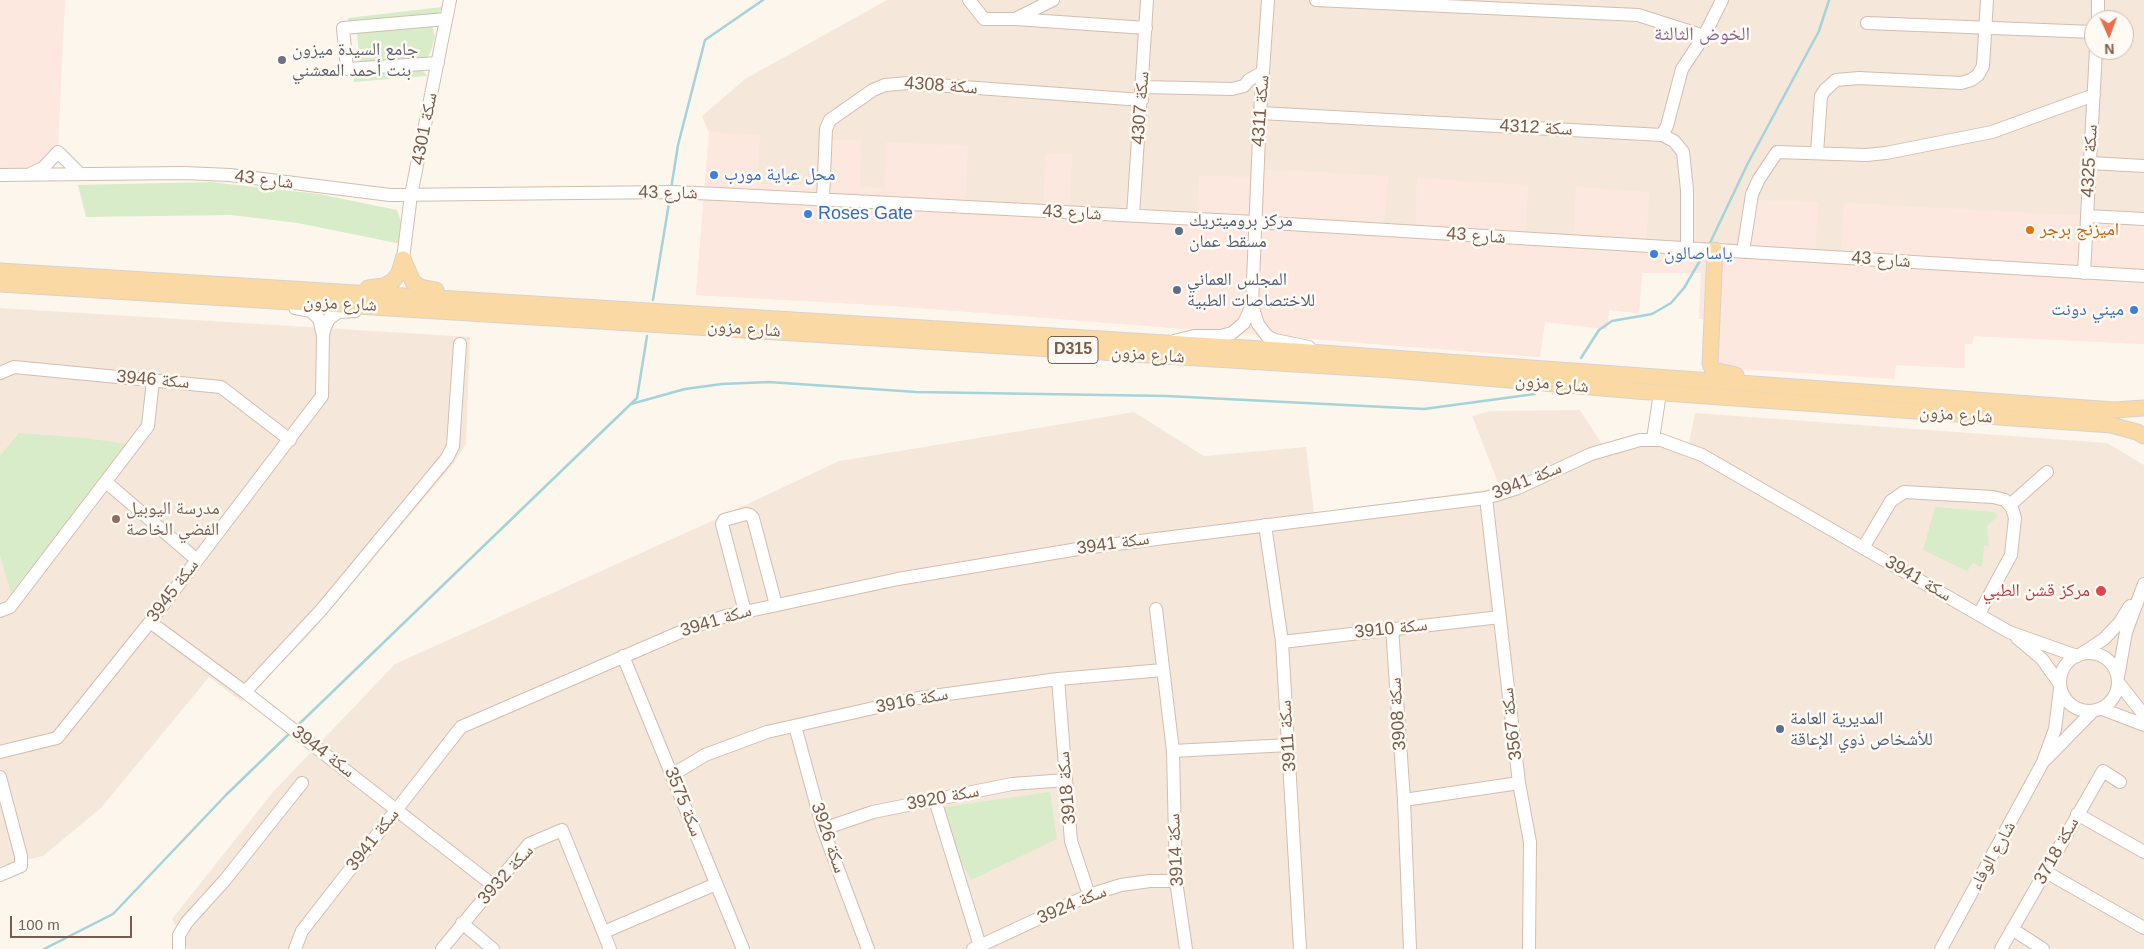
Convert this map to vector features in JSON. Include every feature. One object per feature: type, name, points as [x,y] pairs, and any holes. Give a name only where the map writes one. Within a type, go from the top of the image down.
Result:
[{"type":"main road","points":[[1714,250],[1710,364],[1713,370],[1724,374],[1854,391]]},
{"type":"main road","points":[[344,292],[384,286],[393,281],[399,273],[403,259]]},
{"type":"main road","points":[[403,259],[413,282],[420,288],[509,302]]},
{"type":"main road","points":[[0,263],[52,274]]},
{"type":"main road","name":"شارع مزون","points":[[0,271],[1169,343],[2114,410],[2144,408]]},
{"type":"main road","name":"شارع مزون","points":[[0,284],[1392,370],[1660,393],[2111,425],[2137,432],[2144,436]]},
{"type":"street","name":"سكة 4301","points":[[403,259],[411,195],[450,0]]},
{"type":"street","points":[[969,0],[984,19],[1016,19],[1146,28]]},
{"type":"street","points":[[1016,19],[1053,0]]},
{"type":"street","name":"سكة 4307","points":[[1133,216],[1147,0]]},
{"type":"street","name":"سكة 4311","points":[[1252,305],[1260,113],[1268,0]]},
{"type":"street","points":[[1316,0],[1638,15],[1704,36]]},
{"type":"street","points":[[1687,249],[1687,190],[1683,152],[1674,141],[1662,135],[1667,126],[1682,69],[1704,36],[1722,0]]},
{"type":"street","points":[[1816,153],[1821,96],[1833,82],[1844,78],[1961,83],[1971,80],[1978,75],[1983,66],[1987,0]]},
{"type":"street","points":[[438,63],[347,69],[343,28],[446,19]]},
{"type":"street","points":[[1867,23],[2084,32]]},
{"type":"street","name":"سكة 4325","points":[[2084,273],[2096,60]]},
{"type":"street","points":[[1142,94],[1232,89],[1244,86],[1249,80],[1263,72]]},
{"type":"street","name":"سكة 4308","points":[[823,199],[826,130],[830,120],[873,90],[885,85],[909,83],[1142,94]]},
{"type":"street","points":[[1743,252],[1752,194],[1773,156],[1782,151],[1876,154],[1976,136],[2094,95]]},
{"type":"street","name":"سكة 4312","points":[[1260,113],[1662,135]]},
{"type":"street","points":[[30,174],[43,168],[58,152],[80,174]]},
{"type":"street","points":[[2090,163],[2144,166]]},
{"type":"street","name":"شارع 43","points":[[0,175],[184,173],[230,176],[390,195],[671,192],[823,199],[1255,222],[2144,276]]},
{"type":"street","points":[[2088,216],[2144,219]]},
{"type":"street","points":[[246,299],[311,311],[319,319],[323,335]]},
{"type":"street","points":[[1169,343],[1185,337],[1232,334],[1244,323],[1252,305]]},
{"type":"street","points":[[1252,305],[1258,324],[1267,336],[1275,340],[1303,345],[1320,353]]},
{"type":"street","points":[[323,335],[330,319],[338,312],[388,307]]},
{"type":"street","name":"سكة 3945","points":[[0,752],[57,738],[150,622],[322,396],[323,335]]},
{"type":"street","points":[[245,692],[322,609],[447,458],[453,446],[460,344]]},
{"type":"street","name":"سكة 3946","points":[[0,373],[14,367],[221,386],[290,440]]},
{"type":"street","points":[[0,611],[10,607],[148,426],[153,380]]},
{"type":"street","points":[[1653,439],[1660,393]]},
{"type":"street","name":"سكة 3941","points":[[295,949],[302,930],[461,727],[692,627],[745,612],[898,578],[1084,548],[1486,498],[1518,488],[1591,454],[1640,440],[1653,439],[1702,455],[1979,614],[2009,632],[2042,659],[2060,686]]},
{"type":"street","points":[[2010,505],[2047,472]]},
{"type":"street","points":[[106,482],[197,560]]},
{"type":"street","points":[[1863,548],[1891,501],[1904,492],[1992,497],[2005,500],[2010,505],[2015,518],[2011,555],[1979,614]]},
{"type":"street","name":"سكة 3567","points":[[1486,498],[1519,783],[1530,842],[1529,949]]},
{"type":"street","points":[[745,612],[722,524],[724,520],[746,514],[753,518],[776,605]]},
{"type":"street","name":"سكة 3911","points":[[1266,524],[1282,642],[1300,949]]},
{"type":"street","points":[[2043,762],[2055,729],[2064,667],[2104,639],[2115,628],[2143,585]]},
{"type":"street","points":[[2043,762],[2097,710],[2114,698],[2126,632],[2143,585]]},
{"type":"street","name":"سكة 3914","points":[[1156,609],[1173,751],[1176,881],[1186,949]]},
{"type":"street","name":"سكة 3910","points":[[1282,642],[1500,617]]},
{"type":"street","name":"سكة 3944","points":[[150,622],[245,692],[494,886]]},
{"type":"street","name":"سكة 3908","points":[[1392,628],[1404,800],[1410,949]]},
{"type":"street","name":"سكة 3941","points":[[2009,632],[2079,655]]},
{"type":"street","points":[[2079,655],[2091,653],[2100,655],[2108,660],[2115,668],[2118,679],[2144,715]]},
{"type":"street","name":"سكة 3575","points":[[623,656],[743,949]]},
{"type":"street","name":"سكة 3916","points":[[672,775],[705,755],[749,738],[918,698],[1058,679],[1163,670]]},
{"type":"street","name":"سكة 3918","points":[[1058,679],[1071,841],[1089,895]]},
{"type":"street","points":[[2060,686],[2068,704],[2084,711],[2097,710],[2144,725]]},
{"type":"street","name":"سكة 3926","points":[[795,726],[823,829],[868,949]]},
{"type":"street","points":[[1173,751],[1289,745]]},
{"type":"street","name":"شارع الوفاء","points":[[1941,949],[2043,762]]},
{"type":"street","name":"سكة 3718","points":[[2001,949],[2103,771],[2120,782]]},
{"type":"street","points":[[0,777],[21,856],[21,866],[0,875]]},
{"type":"street","name":"سكة 3920","points":[[823,829],[873,812],[1012,784],[1066,780]]},
{"type":"street","points":[[179,949],[179,935],[187,922],[225,880],[302,783]]},
{"type":"street","points":[[1404,800],[1519,783]]},
{"type":"street","points":[[935,800],[976,948]]},
{"type":"street","points":[[2077,814],[2144,852]]},
{"type":"street","name":"سكة 3932","points":[[442,949],[529,844],[562,830],[610,949]]},
{"type":"street","points":[[2046,872],[2144,928]]},
{"type":"street","name":"سكة 3924","points":[[976,948],[1089,895],[1121,885],[1150,881],[1176,881]]},
{"type":"street","points":[[604,932],[716,884]]},
{"type":"street","points":[[462,923],[493,949]]},
{"type":"street","points":[[2012,929],[2043,949]]},
{"type":"shaded area","points":[[0,0],[65,0],[58,152],[43,168],[0,175]]},
{"type":"shaded area","points":[[887,0],[2144,0],[2144,344],[1974,336],[1972,344],[1965,344],[1965,368],[1896,365],[1894,379],[1707,319],[1699,319],[1701,273],[1642,273],[1639,313],[1609,310],[1607,329],[1545,322],[1540,357],[895,306],[696,295],[709,133],[702,116],[745,79]]},
{"type":"shaded area","points":[[709,132],[760,135],[757,184],[823,186],[825,140],[861,140],[860,187],[885,188],[886,142],[968,146],[965,207],[1043,211],[1046,154],[1072,154],[1069,212],[1197,219],[1199,176],[1253,177],[1252,169],[1388,176],[1383,230],[1416,232],[1417,178],[1528,185],[1525,238],[1574,241],[1576,187],[1649,192],[1646,246],[1743,252],[1745,200],[1818,202],[1815,256],[1841,258],[1844,203],[2144,219],[2144,344],[1974,336],[1972,344],[1965,344],[1965,368],[1896,365],[1894,379],[1726,368],[1708,362],[1707,319],[1699,319],[1701,273],[1642,273],[1639,313],[1609,310],[1607,329],[1545,322],[1540,357],[895,306],[696,295]]},
{"type":"shaded area","points":[[0,308],[470,337],[466,444],[454,463],[307,637],[242,702],[209,677],[101,808],[43,856],[0,866]]},
{"type":"shaded area","points":[[1580,410],[1602,444],[1666,435],[1689,443],[1695,413],[2107,443],[2144,465],[2144,949],[188,949],[172,919],[273,792],[395,664],[701,526],[839,461],[1134,412],[1204,456],[1306,447],[1314,513],[1500,488],[1472,416],[1490,411]]},
{"type":"green space","points":[[442,7],[439,13],[435,15],[349,25],[348,18]]},
{"type":"green space","points":[[432,25],[435,37],[426,60],[360,65],[357,33]]},
{"type":"green space","points":[[422,70],[427,76],[354,82],[353,77]]},
{"type":"green space","points":[[210,182],[319,194],[397,210],[403,227],[401,244],[298,223],[231,215],[86,217],[78,185]]},
{"type":"green space","points":[[19,433],[86,438],[127,444],[11,593],[0,556],[0,456]]},
{"type":"green space","points":[[1935,507],[1994,512],[1998,516],[1987,526],[1989,546],[1984,546],[1982,566],[1980,567],[1973,563],[1967,571],[1923,550]]},
{"type":"green space","points":[[1050,792],[1057,839],[971,880],[951,844],[945,807]]},
{"type":"waterway","points":[[671,189],[678,145],[705,40],[763,0]]},
{"type":"waterway","points":[[1709,245],[1748,163],[1819,31],[1829,0]]},
{"type":"waterway","points":[[653,300],[670,197]]},
{"type":"waterway","points":[[1581,358],[1599,330],[1612,321],[1652,314],[1671,303],[1684,288],[1705,252]]},
{"type":"waterway","points":[[297,726],[637,398],[647,336]]},
{"type":"waterway","points":[[631,404],[685,389],[722,384],[769,382],[916,392],[1167,396],[1424,409],[1535,394]]},
{"type":"waterway","points":[[44,949],[113,914],[226,795],[291,732]]},
{"type":"place","name":"جامع السيدة ميزون بنت أحمد المعشني","points":[[282,60]]},
{"type":"place","name":"محل عباية مورب","points":[[714,175]]},
{"type":"place","name":"Roses Gate","points":[[808,214]]},
{"type":"place","name":"اميزنج برجر","points":[[2030,230]]},
{"type":"place","name":"مركز بروميتريك مسقط عمان","points":[[1179,231]]},
{"type":"place","name":"ياساصالون","points":[[1654,254]]},
{"type":"place","name":"المجلس العماني للاختصاصات الطبية","points":[[1177,290]]},
{"type":"place","name":"ميني دونت","points":[[2134,310]]},
{"type":"place","name":"مدرسة اليوبيل الفضي الخاصة","points":[[116,519]]},
{"type":"place","name":"مركز قشن الطبي","points":[[2101,591]]},
{"type":"place","name":"المديرية العامة للأشخاص ذوي الإعاقة","points":[[1780,729]]},
{"type":"district","name":"الخوض الثالثة","points":[[1702,35]]}]
